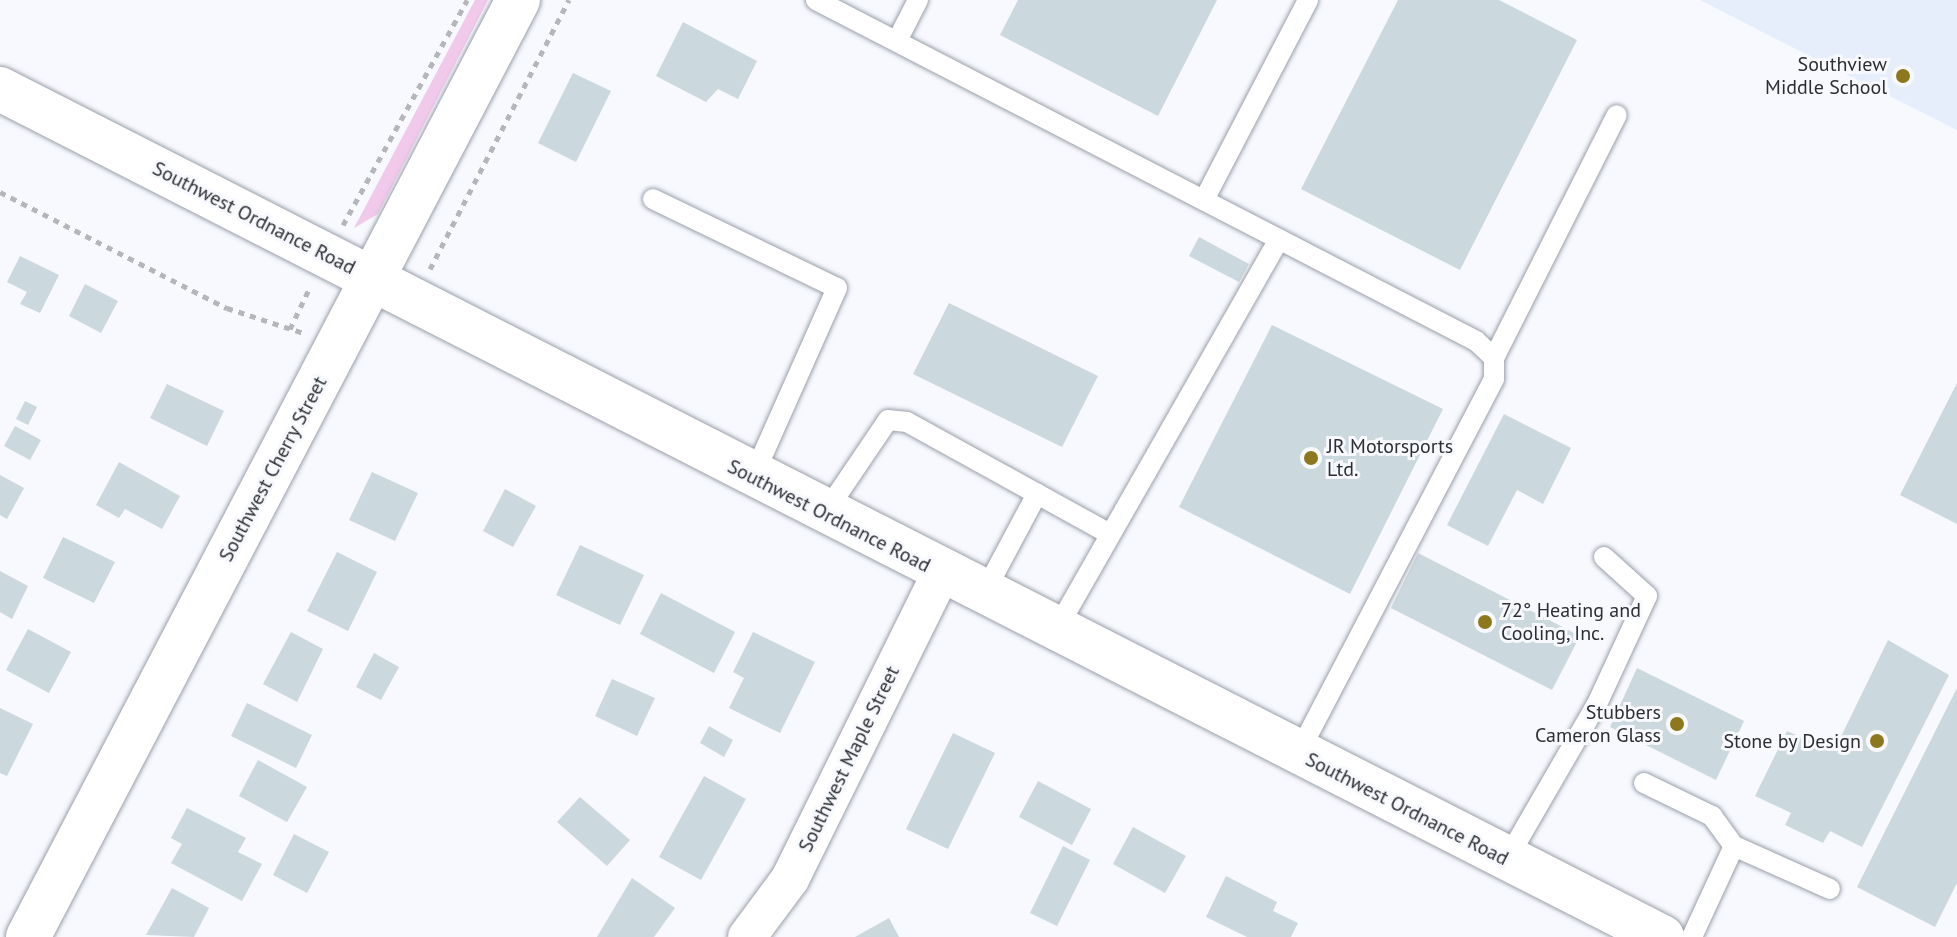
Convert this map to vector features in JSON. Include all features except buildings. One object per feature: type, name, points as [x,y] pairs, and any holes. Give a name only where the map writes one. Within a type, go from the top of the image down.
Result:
[{"type":"street","name":"Southwest Cherry Street","points":[[28,937],[375,280],[518,0]]},
{"type":"street","name":"Southwest Ordnance Road","points":[[0,89],[941,574],[1662,937]]},
{"type":"street","name":"Southwest Maple Street","points":[[747,937],[790,879],[941,574]]},
{"type":"lane","points":[[816,0],[1476,341],[1494,358]]},
{"type":"lane","points":[[897,41],[918,0]]},
{"type":"lane","points":[[1204,200],[1308,0]]},
{"type":"lane","points":[[1298,754],[1494,379],[1494,358],[1617,115]]},
{"type":"lane","points":[[653,199],[837,288],[753,477]]},
{"type":"lane","points":[[1055,632],[1279,239]]},
{"type":"lane","points":[[824,514],[888,420],[907,422],[1110,534]]},
{"type":"lane","points":[[983,595],[1037,494]]},
{"type":"lane","points":[[1507,859],[1597,704],[1647,596],[1604,557]]},
{"type":"lane","points":[[1644,783],[1712,816],[1734,846],[1830,889]]},
{"type":"lane","points":[[1692,937],[1734,846]]},
{"type":"path","points":[[290,329],[325,254],[374,180],[467,0]]},
{"type":"path","points":[[414,300],[569,0]]},
{"type":"path","points":[[0,192],[227,308],[309,334],[333,355]]},
{"type":"shaded area","points":[[475,0],[488,0],[378,214],[354,228]]},
{"type":"shaded area","name":"Southview Middle School","points":[[1700,0],[1957,0],[1957,130],[1772,37]]},
{"type":"place","name":"Southview Middle School","points":[[1903,76]]},
{"type":"place","name":"JR Motorsports Ltd.","points":[[1311,458]]},
{"type":"place","name":"72° Heating and Cooling, Inc.","points":[[1485,622]]},
{"type":"place","name":"Stubbers Cameron Glass","points":[[1677,724]]},
{"type":"place","name":"Stone by Design","points":[[1877,741]]}]
